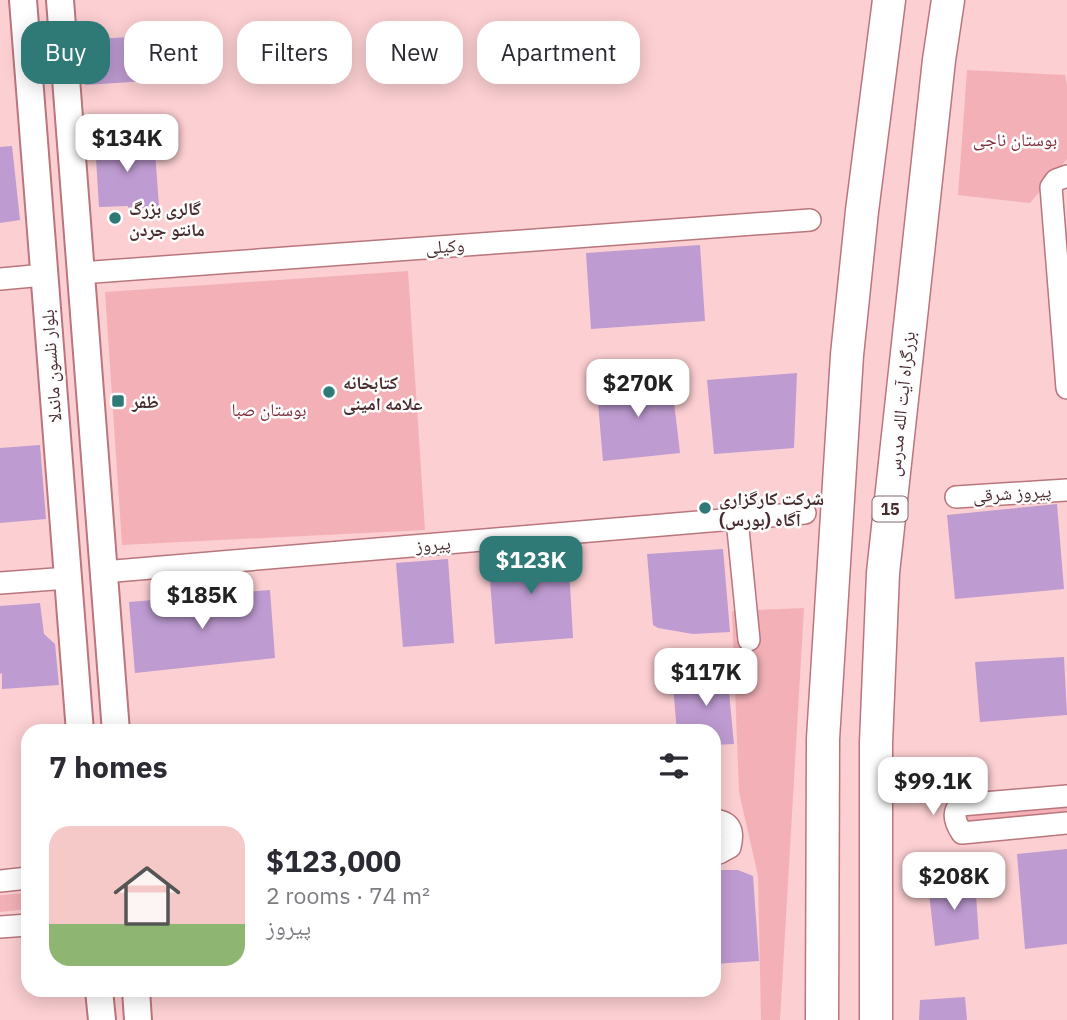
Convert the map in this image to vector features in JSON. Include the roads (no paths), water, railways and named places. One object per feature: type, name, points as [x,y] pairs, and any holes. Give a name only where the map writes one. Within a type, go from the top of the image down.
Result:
[{"type":"highway","points":[[822,1020],[823,739],[847,355],[889,0]]},
{"type":"highway","name":"بزرگراه آیت الله مدرس","points":[[876,1020],[876,743],[883,573],[939,60],[948,0]]},
{"type":"main road","name":"بلوار نلسون ماندلا","points":[[23,0],[79,721]]},
{"type":"main road","name":"بلوار نلسون ماندلا","points":[[60,0],[115,719]]},
{"type":"main road","points":[[939,60],[963,0]]},
{"type":"main road","points":[[79,721],[115,719]]},
{"type":"main road","points":[[100,997],[102,1020]]},
{"type":"main road","points":[[136,997],[138,1020]]},
{"type":"street","points":[[1061,178],[1051,187],[1067,388]]},
{"type":"street","name":"وكيلی","points":[[80,273],[810,220]]},
{"type":"street","points":[[0,279],[44,275]]},
{"type":"street","name":"پیروز شرقی","points":[[956,497],[1067,490]]},
{"type":"street","name":"پیروز","points":[[103,572],[805,513]]},
{"type":"street","points":[[737,519],[749,640]]},
{"type":"street","points":[[0,583],[68,578]]},
{"type":"street","points":[[1067,796],[960,805],[954,817],[962,832],[1067,823]]},
{"type":"street","points":[[721,821],[731,828],[733,837],[730,847],[721,852]]},
{"type":"street","points":[[0,881],[21,879]]},
{"type":"street","points":[[0,927],[21,926]]},
{"type":"place","name":"گالری بزرگ مانتو جردن","points":[[115,218]]},
{"type":"place","name":"کتابخانه علامه امینی","points":[[329,392]]},
{"type":"place","name":"ظفر","points":[[118,401]]},
{"type":"place","name":"شرکت کارگزاری آگاه (بورس)","points":[[705,508]]},
{"type":"park label","name":"بوستان ناجی","points":[[1015,139]]},
{"type":"park label","name":"بوستان صبا","points":[[269,409]]}]
